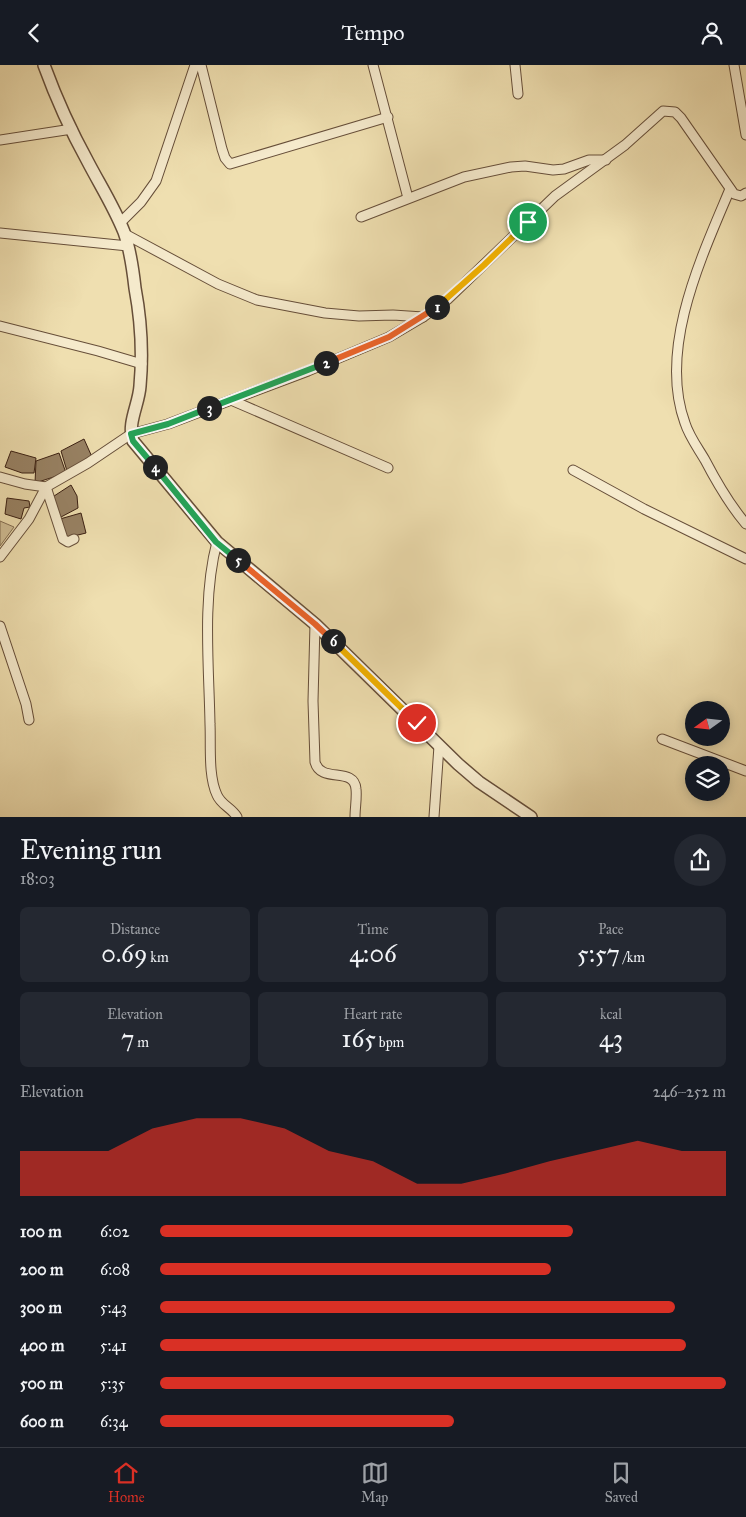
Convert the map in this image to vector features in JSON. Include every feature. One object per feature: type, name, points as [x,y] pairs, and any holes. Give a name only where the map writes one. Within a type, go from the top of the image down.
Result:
[{"type":"street","points":[[44,65],[88,163],[112,202],[128,246],[141,328],[142,364],[140,389],[131,434],[133,441],[216,542],[315,624],[439,746],[479,782],[531,817]]},
{"type":"street","points":[[122,228],[156,181],[195,65]]},
{"type":"street","points":[[201,65],[222,149],[225,158],[230,164],[388,117]]},
{"type":"street","points":[[373,65],[408,198]]},
{"type":"street","points":[[515,65],[518,94]]},
{"type":"street","points":[[734,65],[746,135]]},
{"type":"street","points":[[1,553],[29,519],[46,487],[88,463],[131,434],[168,424],[308,371],[389,337],[423,317],[448,299],[555,196],[625,145],[662,111],[675,112],[681,118],[730,189],[737,196],[746,193]]},
{"type":"street","points":[[0,139],[72,129]]},
{"type":"street","points":[[361,217],[464,177],[511,167],[525,166],[553,170],[564,169],[584,161],[606,160]]},
{"type":"street","points":[[730,189],[709,239],[694,283],[676,351],[676,378],[680,408],[685,425],[728,503],[746,524]]},
{"type":"street","points":[[122,228],[218,284],[257,300],[325,313],[360,316],[393,315],[423,317]]},
{"type":"street","points":[[0,233],[128,246]]},
{"type":"street","points":[[0,326],[142,364]]},
{"type":"street","points":[[231,400],[388,468]]},
{"type":"street","points":[[573,470],[644,509],[746,559]]},
{"type":"street","points":[[0,477],[25,484],[46,487]]},
{"type":"street","points":[[46,487],[63,539],[68,542],[74,539]]},
{"type":"street","points":[[216,542],[210,579],[208,657],[211,761],[216,794],[223,804],[234,812],[237,817]]},
{"type":"street","points":[[315,624],[313,701],[316,768],[322,773],[349,778],[354,783],[356,789],[355,817]]},
{"type":"street","points":[[0,626],[26,704],[29,720]]},
{"type":"street","points":[[662,739],[746,771]]},
{"type":"street","points":[[434,817],[439,746]]},
{"type":"shaded area","points":[[0,521],[14,527],[0,546]]},
{"type":"building","points":[[84,439],[92,457],[67,471],[61,451]]},
{"type":"building","points":[[11,451],[36,458],[34,473],[22,473],[5,467]]},
{"type":"building","points":[[59,453],[66,473],[35,483],[36,461]]},
{"type":"building","points":[[71,485],[77,496],[78,508],[61,517],[51,498]]},
{"type":"building","points":[[7,498],[29,501],[30,507],[24,508],[21,519],[5,514]]},
{"type":"building","points":[[81,513],[86,533],[66,538],[60,519]]},
{"type":"route","points":[[417,723],[315,624],[216,542],[133,441],[131,434],[168,424],[308,371],[389,337],[423,317],[448,299],[528,222]]}]
